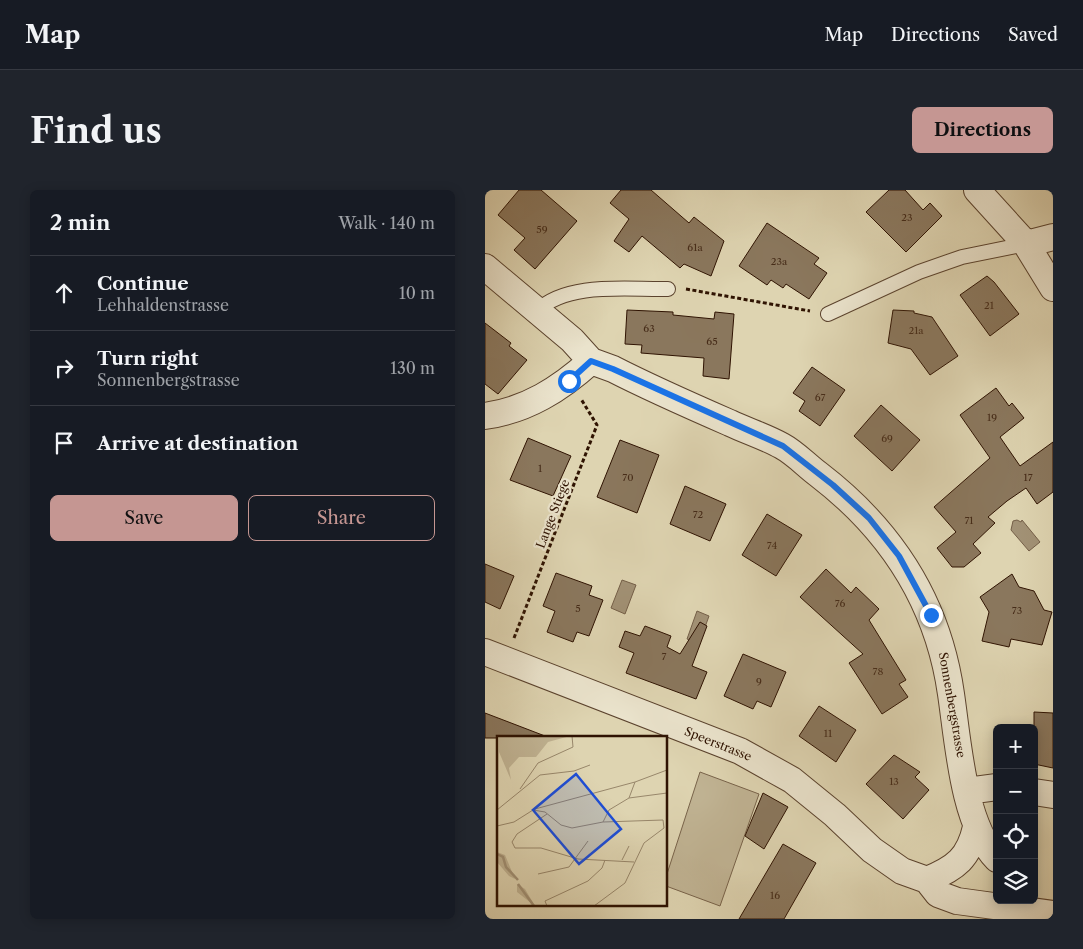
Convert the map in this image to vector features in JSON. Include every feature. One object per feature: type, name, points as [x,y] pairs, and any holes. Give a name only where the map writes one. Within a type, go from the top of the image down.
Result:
[{"type":"street","points":[[977,190],[1026,244],[1053,288]]},
{"type":"street","points":[[1026,244],[1053,237]]},
{"type":"street","name":"Sonnenbergstrasse","points":[[485,267],[572,340],[591,361],[613,369],[783,446],[833,485],[869,518],[899,556],[931,615],[947,663],[967,791],[976,827],[993,855]]},
{"type":"street","points":[[485,416],[510,412],[535,401],[569,381],[591,361]]},
{"type":"street","name":"Speerstrasse","points":[[485,652],[740,751],[792,780],[835,815],[879,855],[902,870],[927,880],[938,894],[957,901],[1053,914]]},
{"type":"street","points":[[967,791],[993,788]]},
{"type":"street","points":[[1038,793],[1053,795]]},
{"type":"street","points":[[927,880],[943,874],[961,860],[971,846],[976,827]]},
{"type":"street","points":[[1038,898],[1053,910]]},
{"type":"lane","points":[[828,314],[919,272],[962,258],[1026,244]]},
{"type":"lane","points":[[537,311],[543,305],[566,294],[595,290],[668,289]]},
{"type":"path","points":[[668,289],[719,294],[828,314]]},
{"type":"path","name":"Lange Stiege","points":[[513,641],[597,425],[578,396]]},
{"type":"shaded area","points":[[1022,520],[1040,542],[1029,551],[1011,530],[1013,521],[1021,522]]},
{"type":"shaded area","points":[[622,580],[636,585],[625,614],[611,608]]},
{"type":"shaded area","points":[[697,611],[709,616],[699,644],[687,639]]},
{"type":"shaded area","points":[[700,772],[759,794],[720,906],[667,886],[667,874]]},
{"type":"building","points":[[519,190],[541,190],[577,221],[535,269],[514,250],[525,238],[498,215]]},
{"type":"building","points":[[621,190],[651,190],[689,223],[694,217],[724,241],[711,276],[684,264],[680,268],[642,236],[629,252],[614,241],[629,219],[610,203]]},
{"type":"building","points":[[889,190],[905,190],[923,210],[930,203],[942,216],[906,252],[866,212]]},
{"type":"building","points":[[767,223],[819,258],[814,264],[827,273],[809,299],[786,284],[783,288],[771,280],[767,285],[739,266]]},
{"type":"building","points":[[987,276],[1019,314],[990,336],[960,295]]},
{"type":"building","points":[[627,310],[673,312],[673,315],[714,319],[715,312],[734,314],[729,379],[703,376],[704,358],[641,353],[642,345],[625,344]]},
{"type":"building","points":[[893,310],[914,311],[914,313],[932,317],[958,356],[930,375],[911,349],[888,343]]},
{"type":"building","points":[[485,323],[511,343],[509,346],[527,360],[498,394],[485,384]]},
{"type":"building","points":[[812,367],[845,390],[820,426],[799,411],[805,401],[793,393]]},
{"type":"building","points":[[996,388],[1009,406],[1012,403],[1024,418],[1000,437],[1020,466],[1053,442],[1053,492],[1037,504],[1026,488],[1007,501],[988,517],[995,523],[973,544],[981,553],[964,567],[952,567],[937,548],[956,532],[934,507],[990,458],[960,415]]},
{"type":"building","points":[[881,405],[920,440],[892,471],[854,436]]},
{"type":"building","points":[[528,438],[571,456],[553,496],[510,480]]},
{"type":"building","points":[[620,440],[659,455],[637,513],[597,497]]},
{"type":"building","points":[[685,486],[726,504],[710,541],[670,524]]},
{"type":"building","points":[[767,514],[802,535],[776,576],[742,555]]},
{"type":"building","points":[[485,564],[514,576],[500,609],[485,602]]},
{"type":"building","points":[[826,569],[851,593],[856,587],[879,609],[869,620],[906,680],[899,684],[908,697],[882,714],[849,663],[863,654],[800,597]]},
{"type":"building","points":[[556,573],[592,586],[589,595],[603,600],[589,636],[577,632],[573,642],[547,632],[555,611],[543,606]]},
{"type":"building","points":[[1012,574],[1019,587],[1034,591],[1044,610],[1052,612],[1042,645],[1011,639],[1009,647],[982,641],[989,612],[980,597]]},
{"type":"building","points":[[700,622],[707,626],[692,666],[707,672],[696,699],[626,673],[634,653],[619,647],[625,631],[640,636],[645,626],[671,636],[667,647],[680,654]]},
{"type":"building","points":[[743,654],[786,672],[771,707],[757,701],[753,709],[724,696]]},
{"type":"building","points":[[819,706],[856,730],[836,762],[799,736]]},
{"type":"building","points":[[1034,712],[1053,713],[1053,768],[1038,765],[1038,724],[1034,724]]},
{"type":"building","points":[[485,713],[545,736],[497,736],[497,738],[485,738]]},
{"type":"building","points":[[894,755],[920,772],[915,777],[929,790],[903,819],[866,784]]},
{"type":"building","points":[[763,793],[788,807],[764,849],[745,836]]},
{"type":"building","points":[[783,844],[816,863],[784,919],[739,919]]},
{"type":"route","points":[[569,381],[591,361],[613,369],[641,384],[783,446],[833,485],[869,518],[899,556],[931,615]]}]
